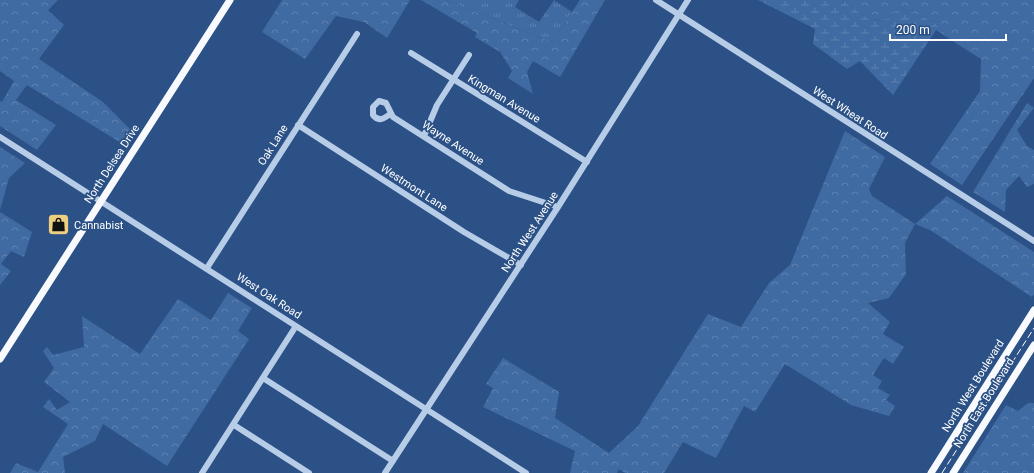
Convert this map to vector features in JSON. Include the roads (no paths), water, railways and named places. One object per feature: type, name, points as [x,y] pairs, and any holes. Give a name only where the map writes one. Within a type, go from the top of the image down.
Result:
[{"type":"main road","name":"North Delsea Drive","points":[[0,359],[230,0]]},
{"type":"main road","name":"North West Boulevard","points":[[930,473],[1034,310]]},
{"type":"main road","name":"North East Boulevard","points":[[953,473],[1034,344]]},
{"type":"street","name":"West Wheat Road","points":[[656,0],[1034,242]]},
{"type":"street","name":"North West Avenue","points":[[385,473],[558,208],[688,0]]},
{"type":"street","name":"Oak Lane","points":[[207,268],[357,34]]},
{"type":"street","name":"Kingman Avenue","points":[[411,53],[587,162]]},
{"type":"street","points":[[424,136],[434,111],[469,56]]},
{"type":"street","name":"Wayne Avenue","points":[[390,114],[382,119],[377,119],[373,115],[373,107],[379,101],[386,103],[393,117],[509,191],[558,208]]},
{"type":"street","name":"Westmont Lane","points":[[298,125],[464,232],[521,265]]},
{"type":"street","name":"West Oak Road","points":[[0,137],[526,473]]},
{"type":"street","points":[[202,473],[296,326]]},
{"type":"street","points":[[263,378],[393,461]]},
{"type":"street","points":[[234,425],[309,473]]},
{"type":"railway","points":[[942,473],[1034,328]]},
{"type":"place","name":"Cannabist","points":[[58,225]]}]
